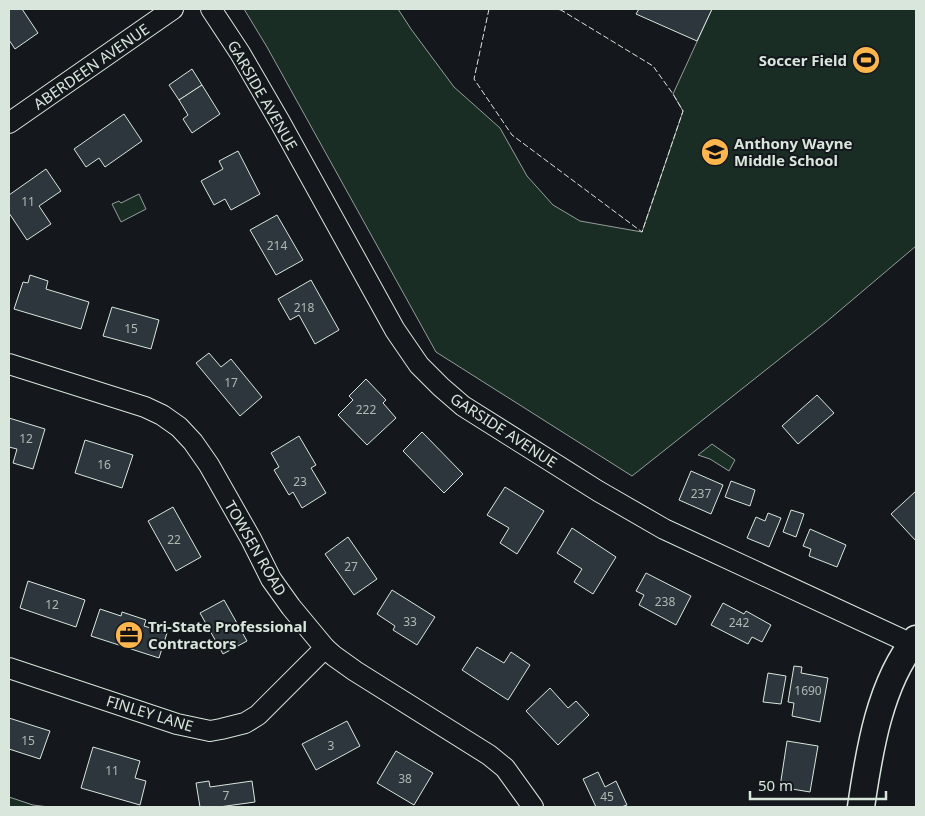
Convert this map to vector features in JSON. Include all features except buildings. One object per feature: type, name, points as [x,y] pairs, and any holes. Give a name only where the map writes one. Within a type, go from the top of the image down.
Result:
[{"type":"main road","points":[[861,807],[874,737],[886,692],[898,666],[914,641]]},
{"type":"street","name":"ABERDEEN AVENUE","points":[[9,123],[173,9]]},
{"type":"street","name":"GARSIDE AVENUE","points":[[211,9],[240,53],[280,122],[395,330],[419,365],[441,387],[471,411],[598,491],[664,529],[914,641]]},
{"type":"street","name":"TOWSEN ROAD","points":[[9,364],[145,407],[162,415],[179,427],[193,442],[209,465],[271,578],[291,607],[325,648],[355,671],[489,755],[505,768],[533,807]]},
{"type":"street","name":"FINLEY LANE","points":[[9,668],[177,724],[210,730],[245,723],[258,715],[325,648]]},
{"type":"green space","points":[[244,9],[398,9],[454,87],[500,128],[527,176],[553,205],[580,221],[642,232],[683,111],[673,94],[712,9],[916,9],[916,246],[825,323],[632,476],[436,352],[267,47]]},
{"type":"green space","points":[[139,194],[146,209],[121,222],[112,204],[119,201],[121,203]]},
{"type":"green space","points":[[712,444],[735,460],[729,471],[710,459],[698,455]]},
{"type":"green space","points":[[9,797],[33,805],[49,807],[9,807]]},
{"type":"fence","points":[[489,9],[474,79],[512,135],[642,232],[683,111],[653,66],[561,10],[552,9]]},
{"type":"place","name":"Soccer Field","points":[[866,60]]},
{"type":"place","name":"Anthony Wayne Middle School","points":[[715,152]]},
{"type":"place","name":"Tri-State Professional Contractors","points":[[129,635]]}]
